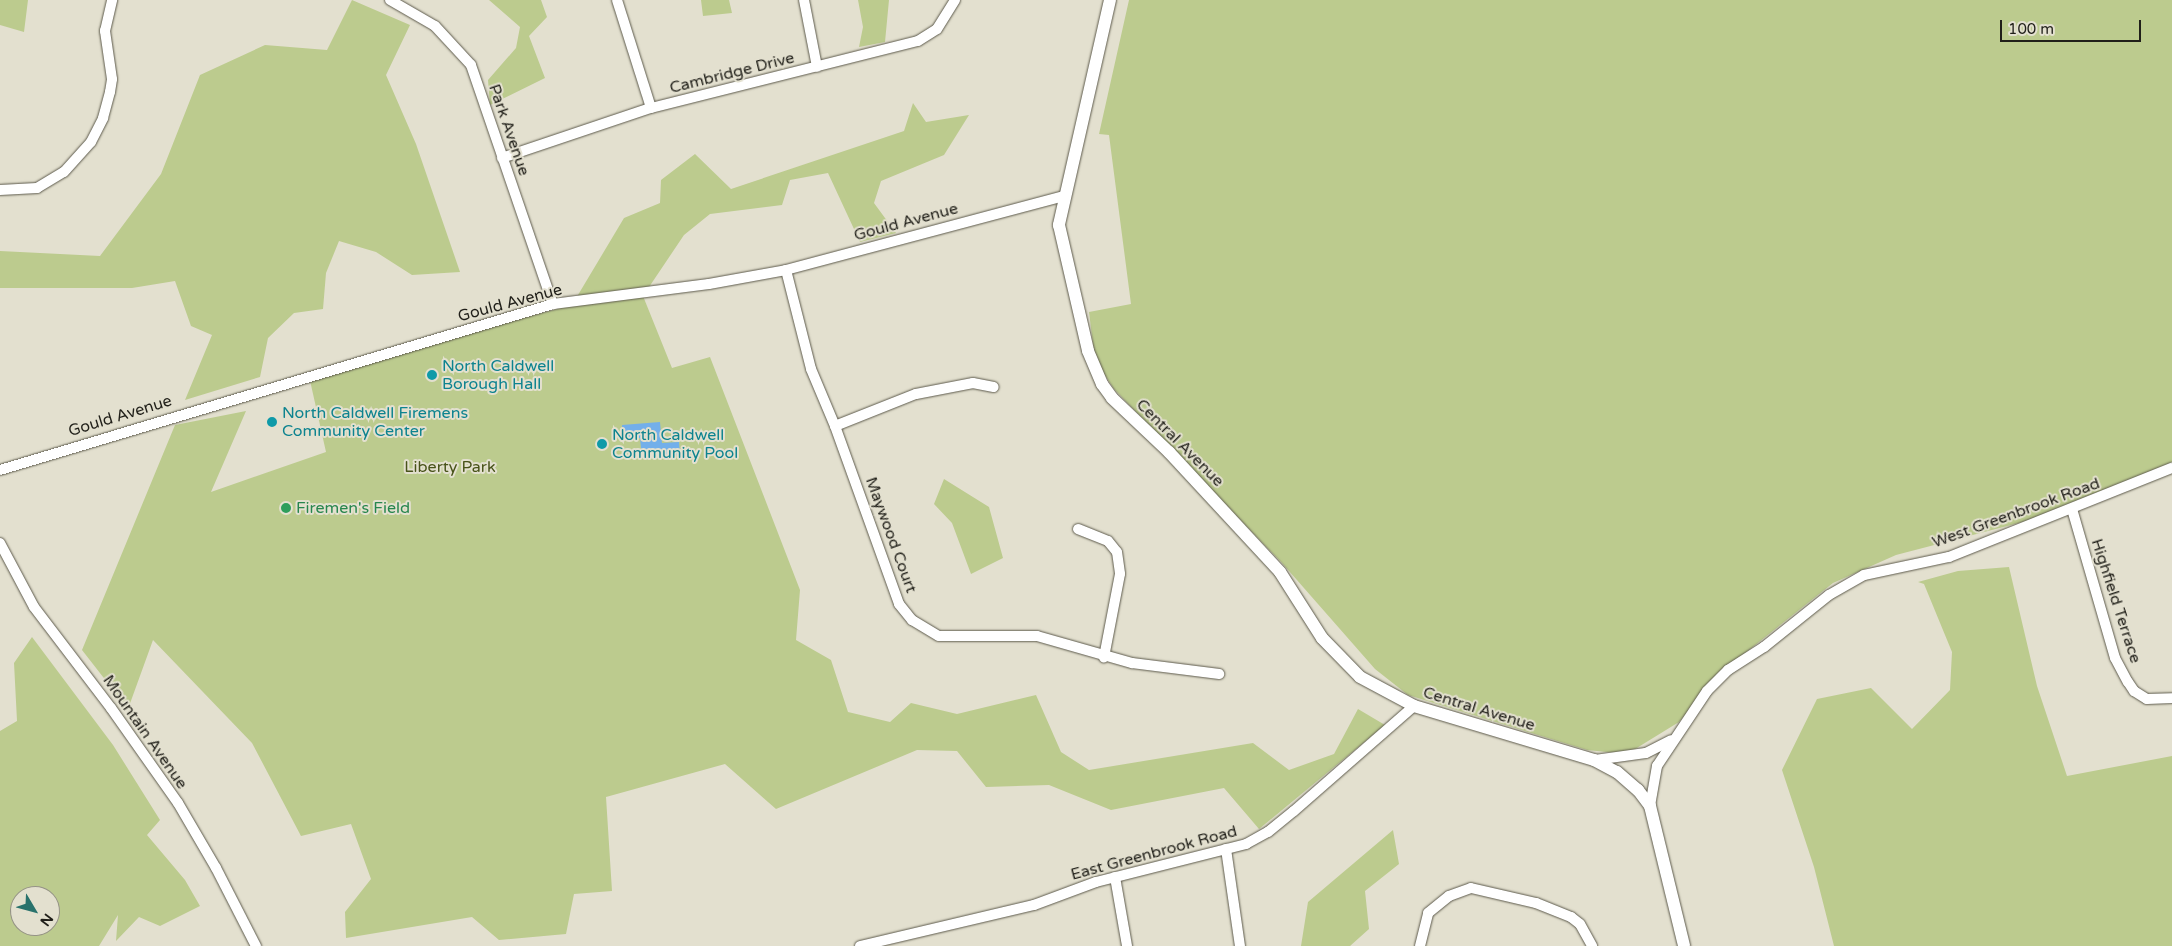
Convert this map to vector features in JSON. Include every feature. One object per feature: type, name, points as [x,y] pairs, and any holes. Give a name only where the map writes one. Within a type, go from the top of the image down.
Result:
[{"type":"main road","name":"Central Avenue","points":[[1110,0],[1059,225],[1088,352],[1102,384],[1112,398],[1169,452],[1280,572],[1338,658],[1373,687],[1414,706],[1594,760],[1617,772],[1650,806]]},
{"type":"main road","points":[[1650,806],[1684,946]]},
{"type":"street","points":[[0,190],[37,188],[69,167],[91,142],[103,118],[112,79],[105,31],[112,0]]},
{"type":"street","name":"Park Avenue","points":[[390,0],[435,26],[471,65],[554,304]]},
{"type":"street","points":[[617,0],[652,108]]},
{"type":"street","points":[[804,0],[817,67]]},
{"type":"street","name":"Cambridge Drive","points":[[502,158],[652,108],[918,41],[937,29],[955,0]]},
{"type":"street","name":"Gould Avenue","points":[[0,470],[554,304],[709,284],[786,270],[1065,196]]},
{"type":"street","name":"Maywood Court","points":[[786,270],[811,370],[835,426],[900,604],[912,620],[939,636],[1037,636],[1064,642],[1104,657],[1219,674]]},
{"type":"street","points":[[835,426],[916,394],[973,383],[994,387]]},
{"type":"street","name":"West Greenbrook Road","points":[[1650,806],[1657,766],[1674,737],[1707,691],[1728,670],[1764,647],[1805,612],[1849,583],[1876,571],[1949,557],[2172,468]]},
{"type":"street","name":"Highfield Terrace","points":[[2072,509],[2115,658],[2134,691],[2147,699],[2172,698]]},
{"type":"street","points":[[1078,528],[1108,541],[1117,552],[1120,574],[1104,657]]},
{"type":"street","name":"Mountain Avenue","points":[[0,543],[34,607],[111,708],[178,804],[216,868],[256,946]]},
{"type":"street","name":"East Greenbrook Road","points":[[860,946],[882,943],[1034,905],[1115,877],[1246,844],[1268,832],[1414,706]]},
{"type":"street","points":[[1594,760],[1613,760],[1646,753],[1674,737]]},
{"type":"street","points":[[1226,849],[1240,946]]},
{"type":"street","points":[[1115,877],[1127,946]]},
{"type":"street","points":[[1420,946],[1428,913],[1449,896],[1471,888],[1536,903],[1571,916],[1580,924],[1592,946]]},
{"type":"green space","points":[[0,0],[28,0],[24,32],[0,25]]},
{"type":"green space","points":[[352,0],[410,25],[386,75],[416,144],[460,272],[412,275],[376,252],[339,241],[326,273],[323,309],[294,313],[268,338],[260,377],[185,400],[212,335],[191,326],[175,281],[132,288],[0,288],[0,251],[100,256],[161,174],[200,75],[265,45],[327,50]]},
{"type":"green space","points":[[489,0],[541,0],[547,17],[529,36],[545,78],[490,105],[488,80],[516,48],[520,27]]},
{"type":"green space","points":[[701,0],[729,0],[732,13],[703,16]]},
{"type":"green space","points":[[858,0],[889,0],[885,42],[859,47],[863,27]]},
{"type":"green space","points":[[1129,0],[2172,0],[2172,466],[2038,518],[1896,555],[1833,583],[1720,673],[1679,722],[1627,754],[1587,750],[1408,695],[1375,669],[1282,563],[1114,389],[1095,360],[1089,312],[1131,304],[1109,135],[1099,134]]},
{"type":"green space","name":"Liberty Park","points":[[913,103],[926,122],[969,115],[944,155],[881,181],[874,203],[896,233],[860,242],[828,173],[790,180],[782,205],[710,214],[684,235],[643,296],[672,368],[710,357],[800,590],[796,640],[831,660],[848,712],[890,722],[911,703],[957,714],[1036,695],[1061,752],[1089,770],[1253,743],[1289,770],[1334,754],[1358,709],[1385,725],[1259,829],[1224,788],[1111,810],[1049,785],[986,787],[957,751],[917,750],[776,809],[725,764],[606,797],[612,891],[574,894],[566,934],[499,940],[472,917],[346,938],[345,912],[371,879],[351,824],[301,836],[252,743],[153,640],[128,709],[82,650],[175,425],[246,411],[211,492],[326,452],[309,376],[572,305],[624,218],[660,203],[661,180],[695,154],[731,189],[904,131]]},
{"type":"green space","points":[[944,479],[989,507],[1003,558],[971,574],[952,523],[934,504]]},
{"type":"green space","points":[[2009,567],[2037,686],[2067,776],[2172,756],[2172,946],[1834,946],[1814,867],[1782,770],[1817,699],[1871,688],[1912,729],[1950,690],[1952,652],[1924,584],[1918,582],[1958,571]]},
{"type":"green space","points":[[32,637],[113,745],[160,820],[147,835],[185,880],[200,906],[160,926],[139,917],[116,941],[118,915],[99,946],[0,946],[0,731],[17,721],[14,663]]},
{"type":"green space","points":[[1393,830],[1399,864],[1365,891],[1369,929],[1350,946],[1301,946],[1308,902]]},
{"type":"water","points":[[660,422],[662,443],[679,442],[680,455],[642,458],[640,438],[623,440],[622,425]]},
{"type":"place","name":"North Caldwell Borough Hall","points":[[432,375]]},
{"type":"place","name":"North Caldwell Firemens Community Center","points":[[272,422]]},
{"type":"place","name":"North Caldwell Community Pool","points":[[602,444]]},
{"type":"place","name":"Firemen's Field","points":[[286,508]]}]
